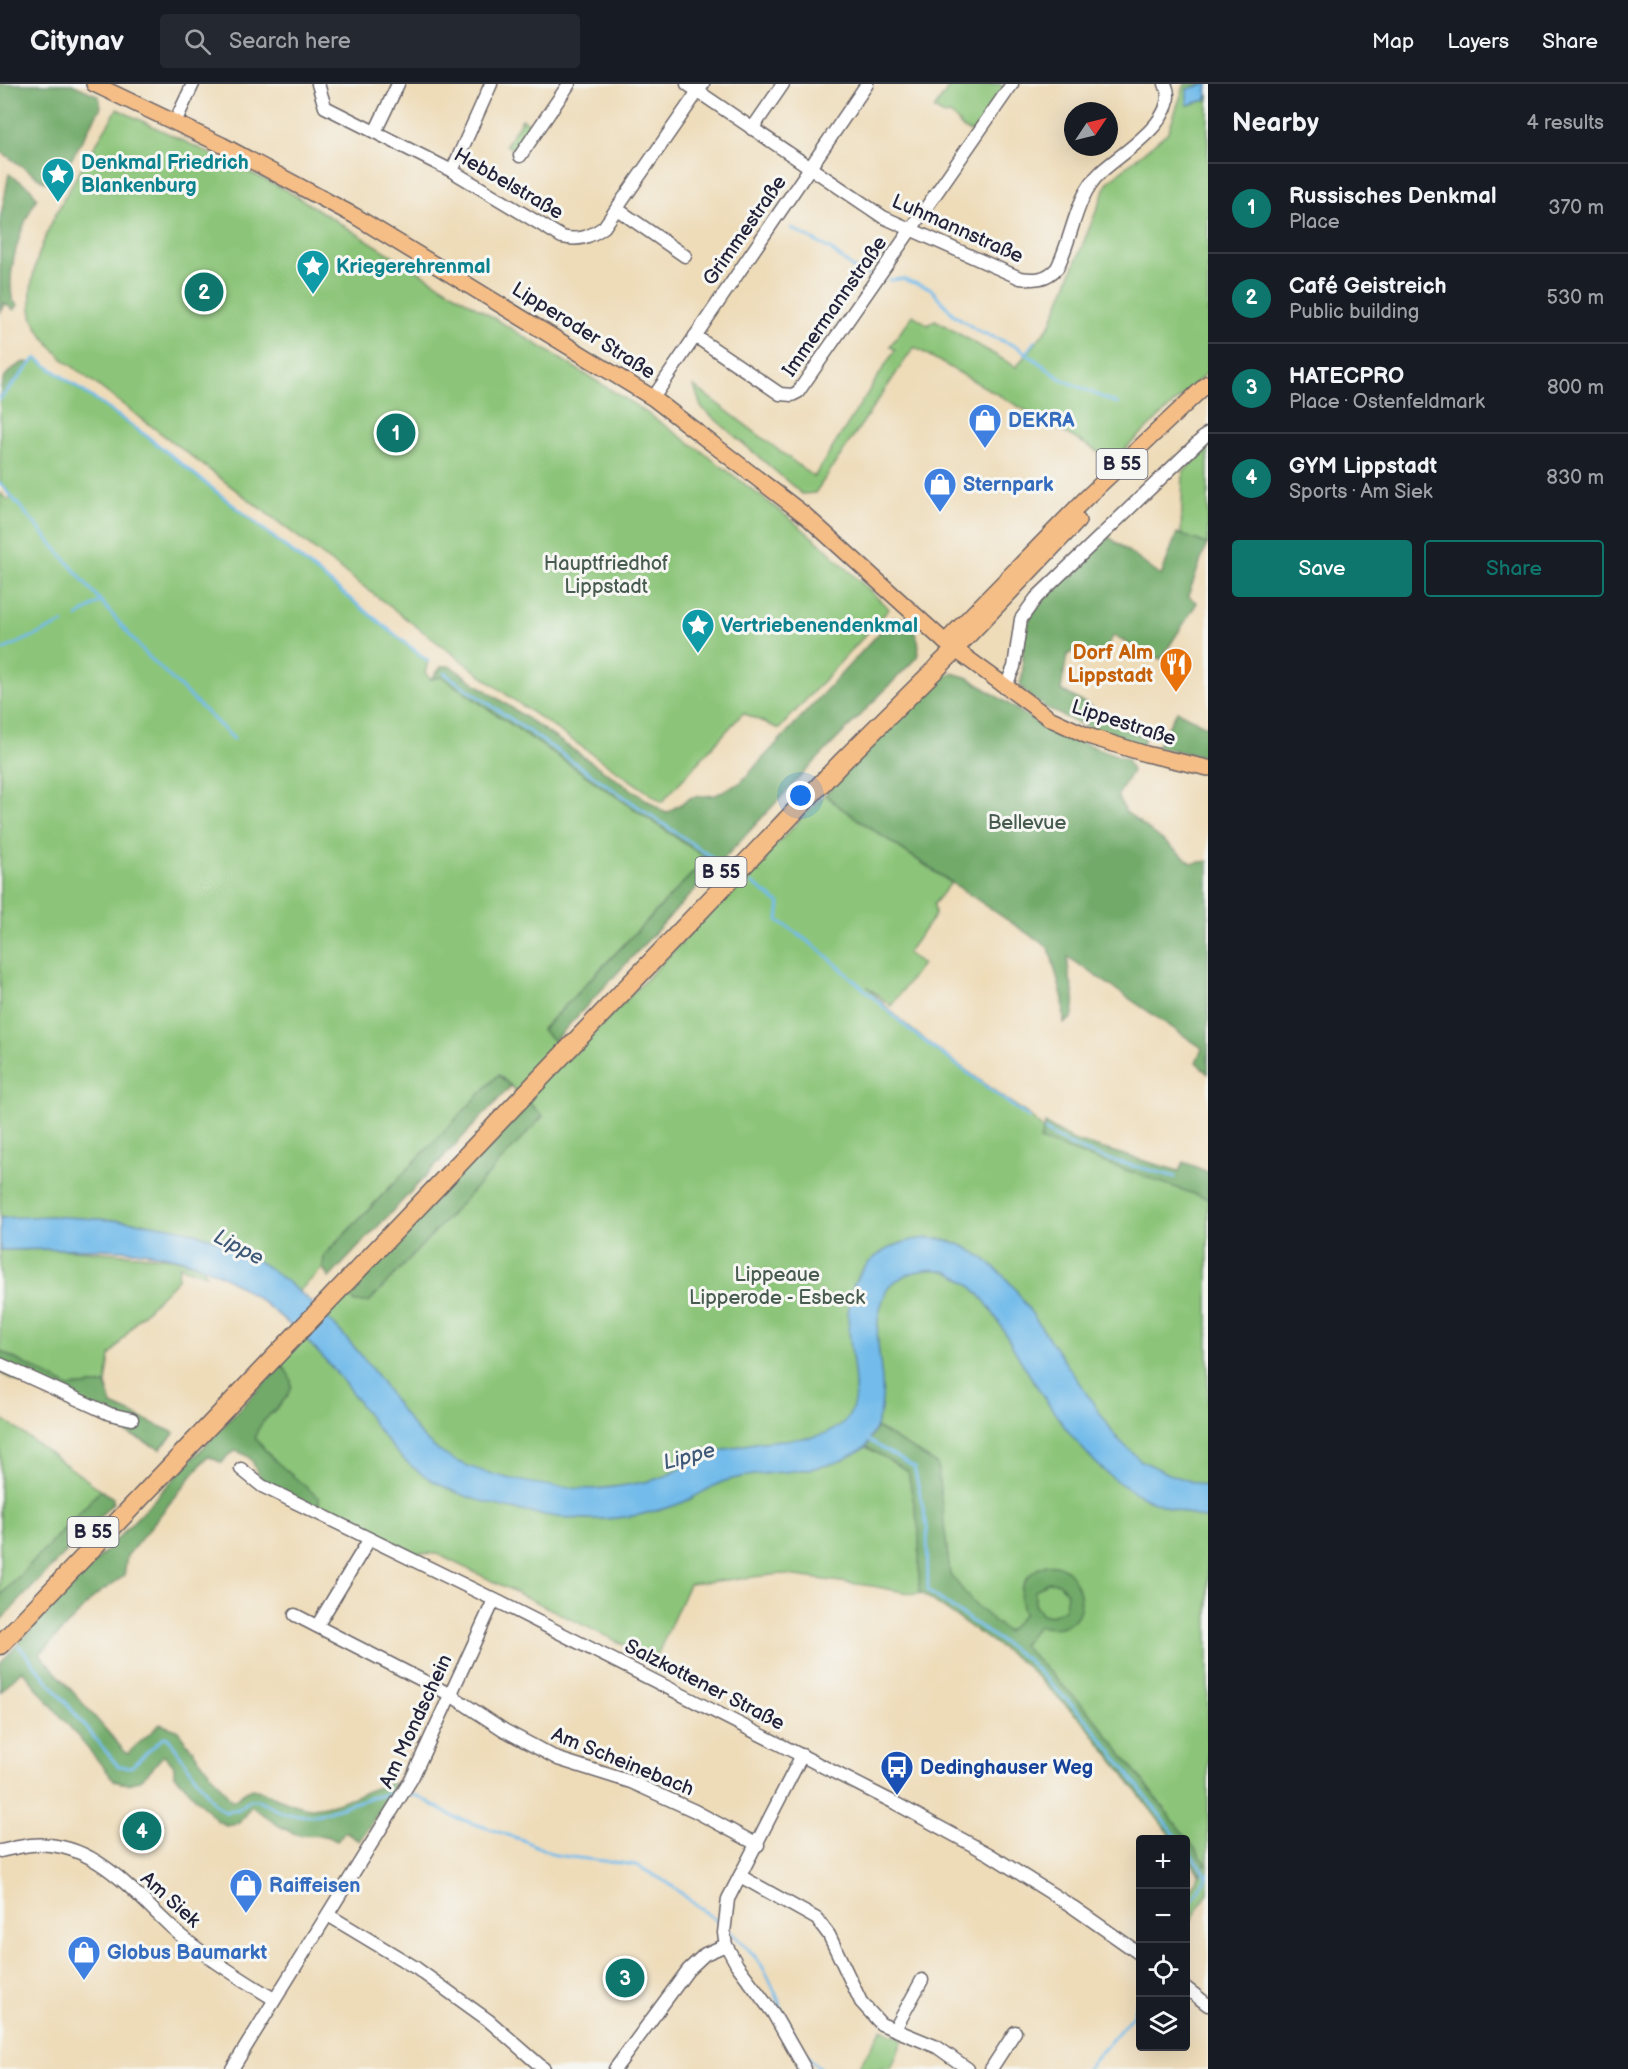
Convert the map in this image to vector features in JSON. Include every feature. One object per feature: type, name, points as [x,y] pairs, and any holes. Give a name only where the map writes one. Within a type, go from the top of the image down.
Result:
[{"type":"highway","name":"B 55","points":[[0,1645],[253,1372],[807,789],[951,645]]},
{"type":"highway","name":"B 55","points":[[0,1630],[253,1372]]},
{"type":"main road","name":"Lipperoder Straße","points":[[94,84],[175,122],[355,216],[653,398],[806,516],[951,645]]},
{"type":"main road","name":"B 55","points":[[951,645],[1077,507],[1208,383]]},
{"type":"main road","name":"B 55","points":[[951,645],[1091,507],[1208,397]]},
{"type":"main road","name":"Lippestraße","points":[[951,645],[1005,688],[1049,718],[1088,736],[1146,754],[1208,768]]},
{"type":"street","points":[[175,122],[193,84]]},
{"type":"street","name":"Hebbelstraße","points":[[318,84],[325,107],[452,171],[562,237],[579,240],[604,227],[701,88]]},
{"type":"street","points":[[375,132],[398,84]]},
{"type":"street","points":[[452,171],[491,84]]},
{"type":"street","points":[[520,156],[569,84]]},
{"type":"street","name":"Luhmannstraße","points":[[687,84],[701,88],[752,129],[883,217],[1020,278],[1035,280],[1050,275],[1064,255],[1086,191],[1100,173],[1153,129],[1168,101],[1165,84]]},
{"type":"street","points":[[752,129],[783,84]]},
{"type":"street","name":"Grimmestraße","points":[[653,398],[867,84]]},
{"type":"street","name":"Immermannstraße","points":[[694,336],[780,394],[792,395],[798,392],[1012,84]]},
{"type":"street","points":[[617,209],[685,256]]},
{"type":"street","points":[[1005,688],[1014,667],[1021,619],[1036,598],[1208,433]]},
{"type":"street","points":[[0,1364],[110,1414],[132,1419]]},
{"type":"street","name":"Salzkottener Straße","points":[[241,1468],[262,1486],[802,1755],[989,1854],[1073,1907],[1136,1951]]},
{"type":"street","points":[[317,1626],[369,1540]]},
{"type":"street","name":"Am Mondschein","points":[[232,2069],[405,1790],[494,1600]]},
{"type":"street","name":"Am Scheinebach","points":[[295,1615],[449,1694],[504,1730],[558,1759],[631,1782],[695,1811],[758,1845]]},
{"type":"street","points":[[798,2066],[773,2013],[737,1965],[726,1945],[724,1917],[728,1899],[758,1845],[802,1755]]},
{"type":"street","name":"Am Siek","points":[[0,1851],[32,1845],[63,1847],[86,1854],[112,1870],[187,1941],[274,1999]]},
{"type":"street","points":[[740,1876],[817,1919],[829,1935],[861,2002],[882,2024],[937,2047],[968,2069]]},
{"type":"street","points":[[328,1915],[416,1968],[488,2020],[544,2069]]},
{"type":"street","points":[[615,2069],[688,1970],[705,1954],[726,1945]]},
{"type":"street","points":[[895,2029],[922,1980]]},
{"type":"street","points":[[1190,1992],[1208,2005]]},
{"type":"street","points":[[991,2069],[1016,2032]]},
{"type":"green space","points":[[0,84],[72,84],[99,96],[101,107],[60,179],[53,183],[45,182],[0,151]]},
{"type":"green space","points":[[951,84],[999,84],[1005,88],[974,132],[963,128],[950,114],[944,115],[934,109]]},
{"type":"green space","points":[[1185,84],[1206,84],[1188,89],[1188,105],[1206,100],[1208,95],[1208,372],[1113,460],[914,347],[815,493],[802,494],[701,407],[694,386],[814,477],[895,350],[890,346],[913,315],[928,325],[935,320],[1016,367],[1050,325],[1108,182],[1168,132]]},
{"type":"green space","name":"Hauptfriedhof Lippstadt","points":[[117,109],[286,190],[632,403],[700,450],[792,520],[889,609],[779,729],[743,713],[662,802],[511,698],[64,360],[45,339],[32,315],[31,290],[36,264],[59,208]]},
{"type":"green space","points":[[522,119],[535,127],[518,153],[506,145]]},
{"type":"green space","points":[[9,174],[30,188],[37,198],[21,234],[13,262],[11,289],[13,301],[18,305],[14,310],[4,303],[0,314],[0,220]]},
{"type":"green space","name":"Lippeaue Lipperode - Esbeck","points":[[36,358],[148,437],[428,661],[425,673],[431,679],[442,677],[707,859],[542,1029],[572,1056],[825,794],[838,806],[951,883],[934,904],[935,915],[907,953],[922,964],[891,1006],[867,986],[881,1002],[928,1043],[1028,1115],[1046,1133],[1208,1188],[1208,1893],[1190,1922],[1190,1891],[1204,1866],[1190,1846],[1190,1835],[1182,1835],[1098,1740],[1098,1723],[1058,1682],[932,1593],[914,1594],[780,1574],[689,1584],[655,1660],[437,1554],[417,1553],[298,1498],[278,1464],[248,1436],[286,1370],[281,1363],[346,1295],[356,1301],[543,1116],[499,1075],[324,1255],[323,1268],[298,1292],[262,1264],[242,1252],[199,1234],[143,1223],[113,1220],[0,1218],[0,493],[8,500],[12,497],[0,483],[0,399]]},
{"type":"green space","points":[[24,362],[32,363],[0,399],[5,376]]},
{"type":"green space","points":[[1208,447],[1208,544],[1181,535],[1183,472]]},
{"type":"green space","points":[[1177,533],[1207,544],[1188,596],[1197,603],[1161,659],[1138,650],[1114,635],[1099,662],[1076,650],[1067,655],[1061,690],[1145,737],[1142,748],[1075,722],[1040,704],[1027,694],[1020,684],[1023,672],[1023,638],[1035,611],[1058,583],[1109,537],[1161,576]]},
{"type":"green space","points":[[893,618],[901,618],[916,635],[919,645],[917,657],[796,781],[554,1041],[542,1030],[707,858],[442,677],[431,679],[442,666],[450,666],[666,813],[692,797],[716,795],[740,783]]},
{"type":"green space","name":"Bellevue","points":[[952,673],[969,678],[1048,730],[1127,759],[1132,771],[1118,795],[1125,811],[1192,863],[1208,861],[1208,1074],[1196,1062],[1202,1048],[1068,957],[1074,1009],[1072,1018],[1064,1023],[1063,999],[1049,948],[838,806],[825,794],[939,676]]},
{"type":"green space","points":[[1177,711],[1208,727],[1208,757],[1157,747]]},
{"type":"green space","points":[[498,1075],[511,1086],[329,1278],[323,1268],[324,1256]]},
{"type":"green space","points":[[528,1102],[543,1116],[369,1302],[355,1302],[346,1294]]},
{"type":"green space","points":[[1045,1124],[1073,1140],[1179,1171],[1184,1162],[1208,1172],[1208,1199],[1040,1140]]},
{"type":"green space","points":[[62,1249],[174,1258],[204,1268],[206,1275],[179,1266],[178,1279],[137,1320],[110,1356],[106,1384],[69,1387],[0,1351],[0,1250]]},
{"type":"green space","points":[[0,1351],[69,1387],[106,1384],[112,1405],[175,1433],[160,1449],[0,1373]]},
{"type":"green space","points":[[281,1365],[290,1376],[292,1386],[289,1395],[266,1419],[255,1438],[273,1459],[319,1498],[319,1504],[314,1506],[268,1485],[259,1477],[252,1461],[244,1454],[236,1451],[228,1455],[222,1463],[208,1456],[127,1556],[124,1576],[95,1596],[40,1654],[127,1754],[160,1724],[177,1730],[232,1801],[246,1791],[255,1789],[295,1805],[323,1807],[392,1783],[397,1786],[359,1841],[345,1832],[337,1841],[323,1836],[294,1833],[281,1827],[251,1806],[239,1823],[226,1825],[217,1821],[174,1774],[174,1766],[164,1755],[137,1781],[123,1783],[115,1781],[22,1670],[0,1692],[0,1663]]},
{"type":"green space","points":[[0,1417],[101,1490],[0,1596]]},
{"type":"green space","points":[[876,1427],[937,1464],[950,1574],[974,1604],[1007,1632],[1024,1614],[1020,1594],[1029,1576],[1045,1565],[1060,1566],[1072,1576],[1079,1590],[1080,1605],[1075,1619],[1061,1627],[1038,1626],[1022,1645],[1093,1716],[1184,1835],[1170,1835],[1086,1725],[1024,1664],[919,1591],[919,1531],[908,1471],[866,1447]],"holes":[[[1048,1582],[1059,1583],[1067,1593],[1065,1608],[1052,1616],[1042,1614],[1035,1606],[1035,1591]]]},
{"type":"green space","points":[[101,1490],[113,1498],[113,1503],[0,1621],[0,1596]]},
{"type":"green space","points":[[1190,1842],[1206,1863],[1200,1874],[1190,1860]]},
{"type":"green space","points":[[882,2029],[903,2039],[891,2069],[857,2069]]},
{"type":"water","points":[[1208,85],[1206,100],[1187,105],[1187,89]]},
{"type":"water","points":[[50,1216],[115,1220],[180,1229],[221,1242],[242,1252],[284,1279],[341,1332],[372,1369],[420,1434],[439,1451],[454,1460],[492,1474],[536,1484],[594,1489],[652,1480],[707,1456],[736,1447],[766,1441],[814,1437],[835,1429],[844,1422],[852,1409],[855,1393],[848,1315],[850,1296],[857,1278],[873,1259],[894,1246],[928,1238],[944,1240],[959,1244],[974,1252],[1013,1286],[1117,1438],[1140,1460],[1169,1474],[1208,1487],[1208,1519],[1177,1511],[1134,1492],[1096,1463],[1054,1412],[982,1298],[973,1288],[946,1271],[928,1270],[911,1273],[894,1282],[886,1292],[880,1308],[877,1337],[882,1379],[881,1409],[866,1447],[840,1461],[818,1467],[751,1475],[725,1481],[691,1499],[657,1511],[625,1517],[580,1519],[536,1514],[492,1504],[449,1489],[422,1474],[391,1446],[330,1365],[298,1332],[261,1301],[223,1276],[204,1267],[181,1259],[130,1251],[0,1250],[0,1218]]},
{"type":"waterway","points":[[791,228],[830,249],[858,272],[870,275]]},
{"type":"waterway","points":[[889,280],[902,279],[930,288],[953,314],[978,331],[1018,347],[1061,379],[1118,404]]},
{"type":"waterway","points":[[1027,352],[1035,341]]},
{"type":"waterway","points":[[0,399],[36,358],[148,437],[428,661]]},
{"type":"waterway","points":[[0,483],[145,653],[234,739]]},
{"type":"waterway","points":[[77,617],[99,602]]},
{"type":"waterway","points":[[0,651],[63,623]]},
{"type":"waterway","points":[[444,673],[714,859]]},
{"type":"waterway","points":[[752,883],[780,904],[778,920],[820,950],[911,1031],[1029,1118]]},
{"type":"waterway","points":[[1045,1130],[1091,1153],[1175,1177]]},
{"type":"waterway","points":[[866,1439],[914,1467],[927,1526],[928,1591],[1026,1659],[1089,1722],[1175,1835]]},
{"type":"waterway","points":[[19,1646],[118,1766],[131,1767],[164,1737],[168,1738],[214,1803],[225,1812],[239,1809],[249,1800],[258,1800],[285,1814],[313,1816],[369,1798],[399,1794]]},
{"type":"waterway","points":[[405,1795],[418,1796],[454,1817],[523,1840],[555,1855],[636,1865],[668,1883],[722,1925]]},
{"type":"waterway","points":[[1190,1853],[1207,1876]]},
{"type":"waterway","points":[[1190,1904],[1208,1874]]},
{"type":"waterway","points":[[727,1929],[761,1965],[794,2036],[810,2059],[821,2069]]},
{"type":"waterway","points":[[1087,2069],[1133,2015],[1138,1997]]},
{"type":"place","name":"Denkmal Friedrich Blankenburg","points":[[58,203]]},
{"type":"place","name":"Café Geistreich","points":[[204,292]]},
{"type":"place","name":"Kriegerehrenmal","points":[[313,295]]},
{"type":"place","name":"Russisches Denkmal","points":[[396,433]]},
{"type":"place","name":"DEKRA","points":[[985,449]]},
{"type":"place","name":"Sternpark","points":[[940,513]]},
{"type":"place","name":"Vertriebenendenkmal","points":[[698,654]]},
{"type":"place","name":"Dorf Alm Lippstadt","points":[[1176,693]]},
{"type":"place","name":"Dedinghauser Weg","points":[[897,1796]]},
{"type":"place","name":"GYM Lippstadt","points":[[142,1831]]},
{"type":"place","name":"Raiffeisen","points":[[246,1914]]},
{"type":"place","name":"HATECPRO","points":[[625,1978]]},
{"type":"place","name":"Globus Baumarkt","points":[[84,1981]]},
{"type":"water label","name":"Lippe","points":[[239,1247]]},
{"type":"water label","name":"Lippe","points":[[689,1456]]}]
